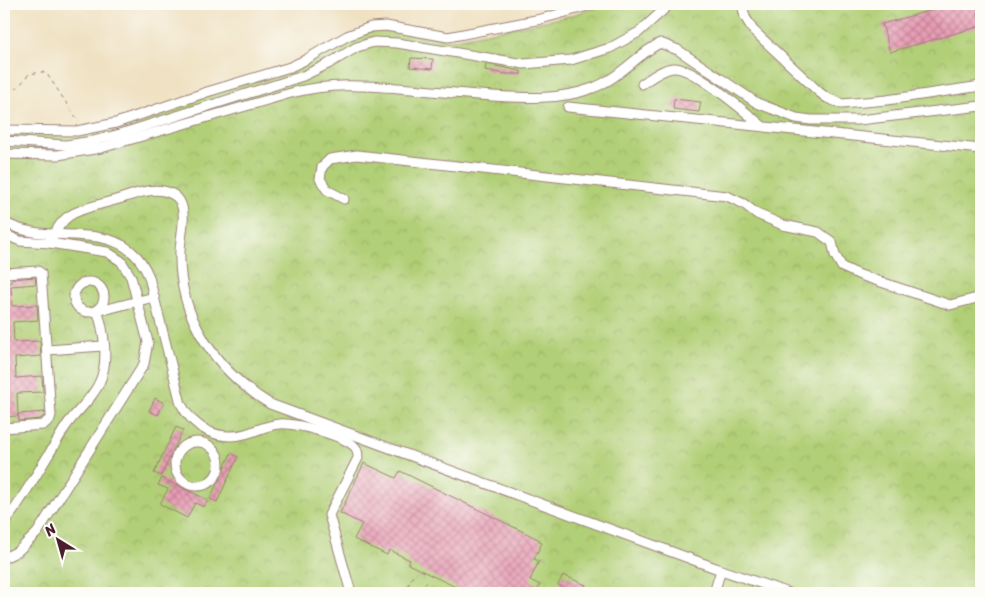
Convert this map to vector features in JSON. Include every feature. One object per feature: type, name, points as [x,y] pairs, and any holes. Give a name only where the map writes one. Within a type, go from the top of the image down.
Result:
[{"type":"street","points":[[4,130],[83,130],[116,124],[207,92],[290,67],[347,36],[371,27],[386,26],[448,37],[541,19],[596,4]]},
{"type":"street","points":[[4,142],[66,145],[120,134],[302,76],[328,64],[357,47],[374,42],[397,43],[524,64],[572,60],[610,48],[639,32],[670,4]]},
{"type":"street","points":[[742,4],[744,17],[753,30],[819,92],[827,98],[842,104],[887,100],[981,86]]},
{"type":"street","points":[[4,154],[58,155],[93,150],[291,93],[322,86],[360,85],[516,98],[543,98],[567,94],[590,89],[602,84],[660,43],[678,50],[757,103],[796,118],[811,120],[859,120],[981,106]]},
{"type":"street","points":[[642,84],[672,68],[681,69],[709,84],[761,126]]},
{"type":"street","points":[[568,107],[981,149]]},
{"type":"street","points":[[344,199],[327,190],[320,178],[322,167],[330,159],[357,155],[727,196],[744,204],[757,214],[783,225],[818,232],[832,242],[835,255],[842,267],[860,276],[950,305],[981,298]]},
{"type":"street","points":[[49,243],[69,216],[85,209],[150,190],[166,191],[174,194],[181,203],[184,212],[179,265],[182,284],[192,318],[203,339],[226,371],[254,395],[270,404],[721,570],[789,593]]},
{"type":"street","points":[[4,222],[18,229],[109,238],[128,249],[145,268],[181,404],[197,425],[212,434],[233,436],[279,424],[298,425],[333,436],[356,448],[358,458],[329,515],[351,593]]},
{"type":"street","points":[[4,234],[20,241],[49,243],[107,252],[121,261],[131,277],[148,342],[144,364],[37,533],[18,551],[4,558]]},
{"type":"street","points":[[4,273],[38,271],[41,273],[50,419],[43,425],[4,428]]},
{"type":"street","points":[[4,522],[74,415],[100,381],[104,369],[99,308],[107,309],[154,297]]},
{"type":"street","points":[[47,350],[103,346]]},
{"type":"street","points":[[206,443],[212,434]]},
{"type":"street","points":[[196,442],[206,443],[218,454],[218,470],[209,483],[198,486],[188,484],[177,473],[175,468],[176,457],[186,445],[196,442]]},
{"type":"street","points":[[714,593],[721,570]]},
{"type":"path","points":[[4,78],[12,89],[16,89],[29,74],[42,72],[47,74],[83,130]]},
{"type":"path","points":[[413,576],[408,586],[423,593],[426,582]]},
{"type":"path","points":[[435,593],[438,587]]},
{"type":"path","points":[[413,593],[415,589]]},
{"type":"green space","points":[[606,4],[981,4],[981,593],[4,593],[4,133],[72,135],[286,71],[358,34],[378,30],[394,31],[451,40],[569,16]]},
{"type":"building","points":[[953,4],[976,4],[981,26],[890,52],[882,24]]},
{"type":"building","points":[[411,58],[433,59],[432,69],[410,67]]},
{"type":"building","points":[[486,64],[521,71],[521,74],[505,74],[485,70]]},
{"type":"building","points":[[674,99],[701,102],[699,112],[673,109]]},
{"type":"building","points":[[35,277],[36,284],[11,286],[12,306],[37,305],[38,320],[13,322],[14,342],[40,341],[41,356],[15,358],[16,378],[42,376],[43,392],[17,393],[18,416],[4,417],[4,283],[11,283],[11,279]]},
{"type":"building","points":[[155,398],[164,403],[158,415],[149,411]]},
{"type":"building","points":[[45,412],[44,416],[40,419],[19,421],[18,414]]},
{"type":"building","points":[[176,427],[183,430],[161,476],[154,473]]},
{"type":"building","points":[[231,453],[238,457],[217,502],[210,499]]},
{"type":"building","points":[[364,463],[396,478],[400,471],[540,540],[542,543],[534,559],[539,561],[530,580],[540,585],[536,593],[468,593],[408,564],[410,560],[389,550],[387,555],[354,539],[362,524],[340,513]]},
{"type":"building","points":[[162,478],[208,500],[204,507],[195,503],[187,518],[160,504],[168,489],[158,485]]},
{"type":"building","points":[[563,575],[586,585],[582,593],[576,593],[558,585]]}]
